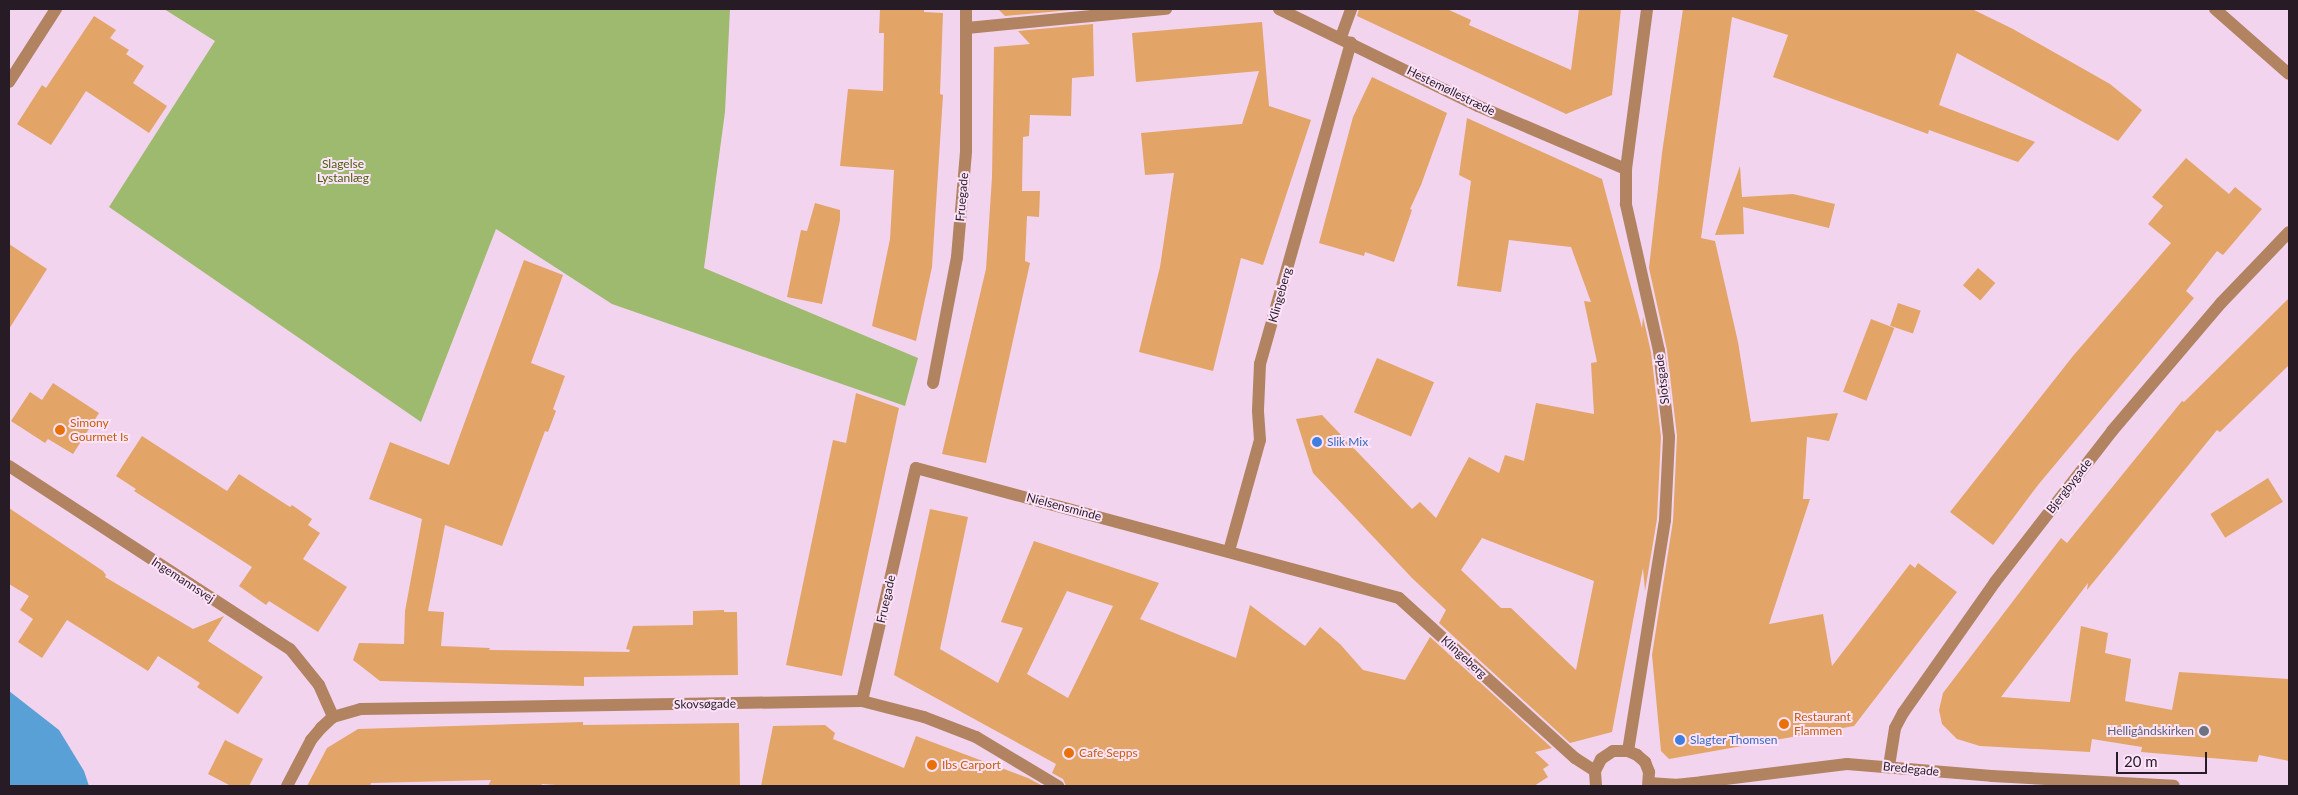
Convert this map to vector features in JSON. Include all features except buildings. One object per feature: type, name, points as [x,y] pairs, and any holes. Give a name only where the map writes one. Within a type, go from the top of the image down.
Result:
[{"type":"street","points":[[9,82],[56,9]]},
{"type":"street","name":"Fruegade","points":[[933,383],[956,264],[966,151],[966,9]]},
{"type":"street","points":[[966,28],[1166,9]]},
{"type":"street","name":"Hestemøllestræde","points":[[1279,9],[1478,106],[1626,169]]},
{"type":"street","name":"Klingeberg","points":[[1229,550],[1260,440],[1258,410],[1260,364],[1346,40],[1351,9]]},
{"type":"street","name":"Slotsgade","points":[[1628,751],[1665,520],[1669,437],[1659,351],[1626,204],[1626,169],[1646,9]]},
{"type":"street","points":[[2215,9],[2289,74]]},
{"type":"street","name":"Bjergbygade","points":[[1889,766],[1895,728],[1912,697],[1995,582],[2112,431],[2221,303],[2289,232]]},
{"type":"street","name":"Ingemannsvej","points":[[9,466],[290,649],[319,685],[333,717]]},
{"type":"street","name":"Fruegade","points":[[862,701],[916,468]]},
{"type":"street","name":"Nielsensminde","points":[[916,468],[1212,546]]},
{"type":"street","name":"Klingeberg","points":[[1212,546],[1399,598],[1575,758],[1595,771]]},
{"type":"street","name":"Skovsøgade","points":[[333,717],[361,709],[862,701],[924,717],[976,737],[1058,786]]},
{"type":"street","points":[[287,786],[311,740],[333,717]]},
{"type":"street","points":[[1596,786],[1595,771],[1602,759],[1613,751],[1628,751],[1637,755],[1645,762],[1649,772],[1648,785]]},
{"type":"street","name":"Bredegade","points":[[1648,785],[1675,785],[1828,765],[1889,766],[1951,773],[2174,786]]},
{"type":"green space","name":"Slagelse Lystanlæg","points":[[164,9],[730,9],[725,112],[704,268],[918,358],[905,406],[612,304],[496,229],[421,422],[109,207],[215,41]]},
{"type":"water","points":[[9,691],[59,730],[84,771],[89,786],[9,786]]},
{"type":"place","name":"Simony Gourmet Is","points":[[60,430]]},
{"type":"place","name":"Slik Mix","points":[[1317,442]]},
{"type":"place","name":"Restaurant Flammen","points":[[1784,724]]},
{"type":"place","name":"Helligåndskirken","points":[[2204,731]]},
{"type":"place","name":"Slagter Thomsen","points":[[1680,740]]},
{"type":"place","name":"Cafe Sepps","points":[[1069,753]]},
{"type":"place","name":"Ibs Carport","points":[[932,765]]}]
